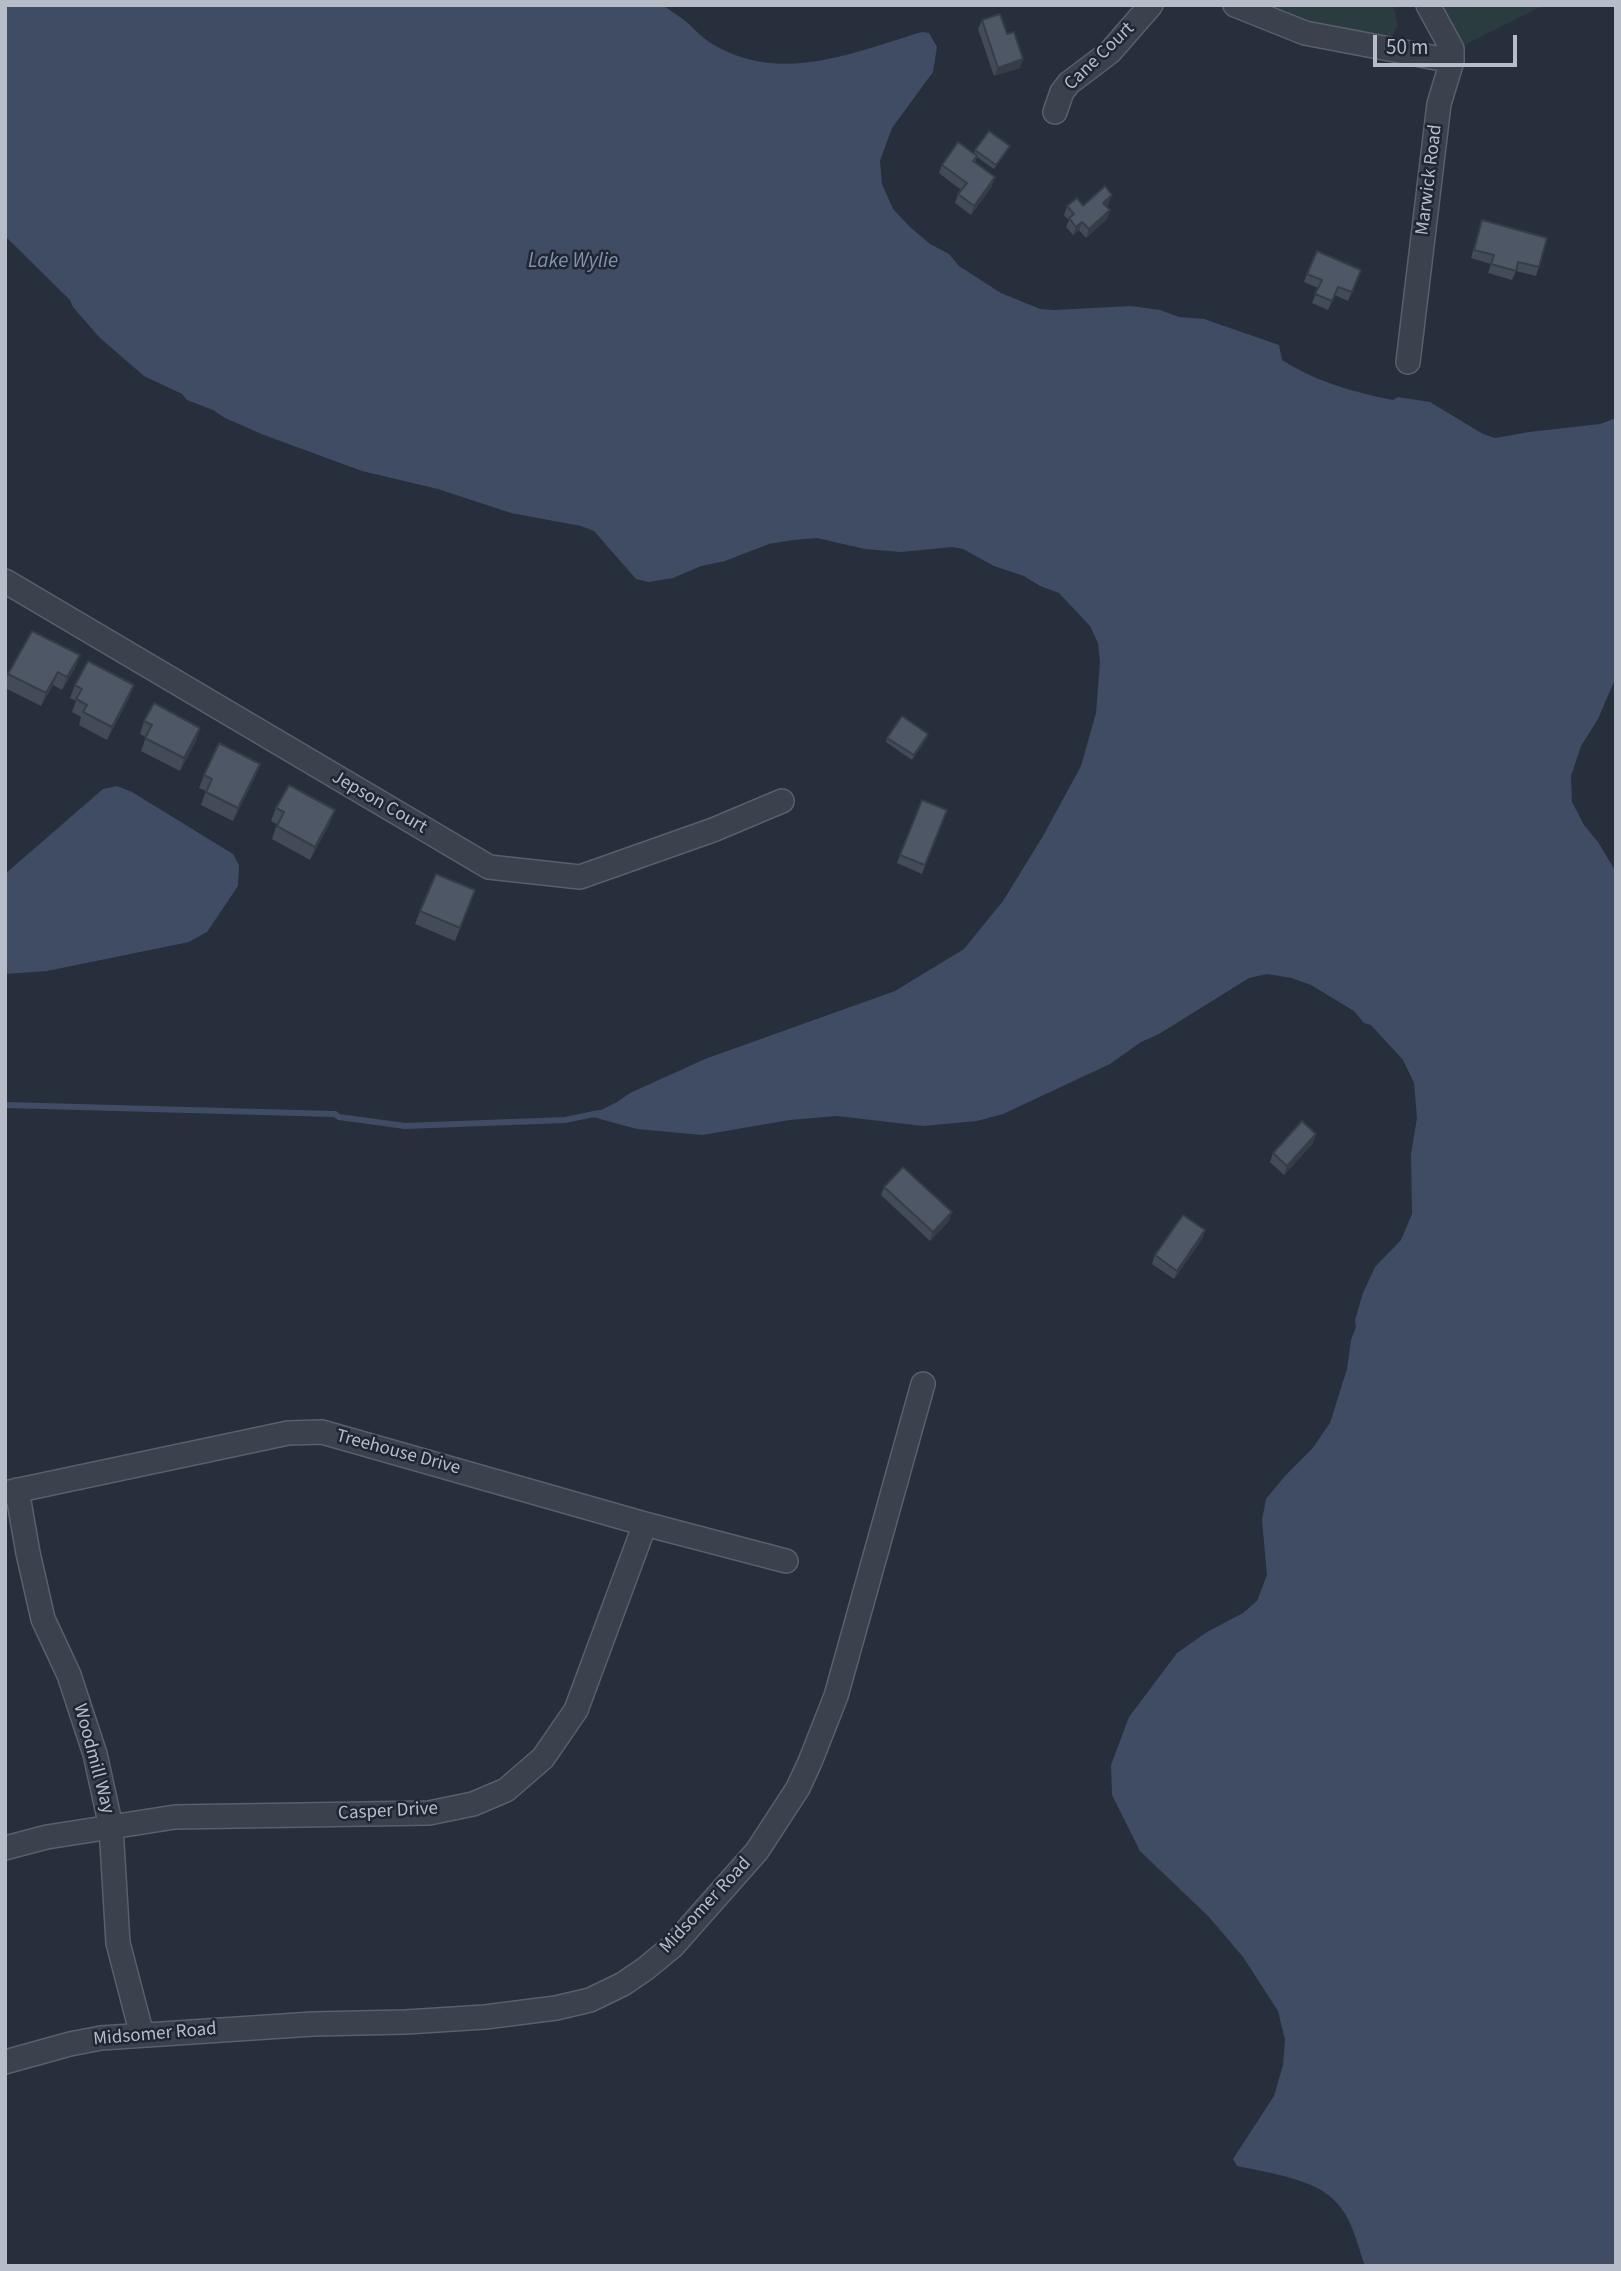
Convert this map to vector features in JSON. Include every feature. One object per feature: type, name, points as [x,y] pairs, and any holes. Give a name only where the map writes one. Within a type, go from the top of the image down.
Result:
[{"type":"street","name":"Cane Court","points":[[1055,112],[1062,92],[1069,83],[1110,52],[1151,5]]},
{"type":"street","points":[[1235,5],[1305,33],[1452,61],[1451,49],[1428,5]]},
{"type":"street","name":"Marwick Road","points":[[1408,362],[1439,104],[1452,61]]},
{"type":"street","name":"Jepson Court","points":[[7,586],[489,867],[580,877],[713,830],[782,801]]},
{"type":"street","name":"Midsomer Road","points":[[5,2062],[101,2038],[406,2022],[544,2009],[590,2000],[623,1984],[645,1969],[673,1946],[757,1851],[798,1787],[810,1762],[836,1696],[923,1384]]},
{"type":"street","name":"Treehouse Drive","points":[[11,1492],[288,1433],[322,1432],[645,1524],[786,1561]]},
{"type":"street","name":"Woodmill Way","points":[[11,1492],[43,1619],[69,1675],[95,1755],[111,1827],[118,1943],[142,2035]]},
{"type":"street","name":"Casper Drive","points":[[5,1847],[176,1817],[429,1813],[473,1804],[506,1790],[543,1758],[576,1710],[645,1524]]},
{"type":"shaded area","points":[[1247,5],[1393,5],[1398,25],[1392,36],[1376,42]]},
{"type":"shaded area","points":[[1428,5],[1544,5],[1458,48]]},
{"type":"water","name":"Lake Wylie","points":[[5,5],[662,5],[686,21],[709,42],[735,55],[761,62],[788,64],[842,56],[922,32],[929,33],[937,47],[933,72],[892,128],[880,161],[882,184],[893,209],[909,226],[930,244],[949,254],[959,266],[1001,293],[1040,309],[1131,306],[1160,310],[1179,317],[1204,319],[1279,345],[1282,360],[1322,380],[1393,400],[1398,397],[1430,402],[1483,434],[1495,438],[1600,424],[1616,418],[1616,677],[1598,719],[1581,746],[1571,776],[1572,802],[1616,872],[1616,2266],[1365,2266],[1346,2215],[1326,2193],[1303,2182],[1237,2166],[1233,2159],[1274,2096],[1283,2065],[1285,2040],[1278,2011],[1243,1957],[1209,1917],[1140,1851],[1112,1795],[1111,1765],[1129,1717],[1177,1653],[1207,1632],[1243,1613],[1257,1601],[1267,1575],[1262,1520],[1266,1499],[1312,1449],[1330,1423],[1347,1369],[1351,1340],[1356,1327],[1355,1320],[1363,1293],[1375,1267],[1401,1240],[1412,1214],[1411,1154],[1417,1118],[1414,1083],[1403,1060],[1371,1025],[1364,1023],[1354,1011],[1311,985],[1292,978],[1267,974],[1249,978],[1159,1034],[1141,1042],[1110,1064],[1003,1114],[977,1121],[923,1126],[837,1116],[790,1120],[702,1135],[637,1129],[589,1116],[630,1093],[705,1059],[895,991],[964,949],[1003,901],[1043,836],[1081,766],[1096,713],[1100,662],[1098,643],[1090,626],[1059,593],[1024,576],[994,566],[963,549],[953,547],[901,552],[865,549],[817,538],[793,540],[769,544],[673,578],[649,582],[636,579],[594,531],[581,526],[511,513],[438,489],[362,471],[264,435],[187,400],[182,394],[144,376],[100,338],[70,300],[5,236]]},
{"type":"water","points":[[117,786],[132,792],[233,854],[239,865],[238,886],[207,932],[189,942],[47,971],[5,974],[5,874],[103,789]]},
{"type":"building","points":[[1000,14],[1007,34],[1014,32],[1023,59],[998,68],[982,20]]},
{"type":"building","points":[[989,131],[1010,146],[996,165],[975,150]]},
{"type":"building","points":[[958,142],[977,156],[973,161],[995,177],[974,206],[958,194],[967,183],[942,165]]},
{"type":"building","points":[[1105,186],[1112,195],[1103,203],[1110,210],[1089,229],[1082,222],[1076,227],[1069,218],[1074,214],[1067,206],[1077,198],[1083,206]]},
{"type":"building","points":[[1482,220],[1547,238],[1539,267],[1518,262],[1516,271],[1491,264],[1494,255],[1474,250]]},
{"type":"building","points":[[1317,251],[1361,270],[1352,292],[1338,287],[1332,301],[1315,294],[1322,280],[1307,274]]},
{"type":"building","points":[[32,631],[80,655],[67,677],[58,672],[46,693],[8,674]]},
{"type":"building","points":[[88,661],[134,685],[112,727],[83,712],[87,705],[76,699],[82,689],[75,685]]},
{"type":"building","points":[[154,703],[200,728],[184,758],[145,738],[152,725],[144,721]]},
{"type":"building","points":[[902,716],[928,734],[914,755],[887,738]]},
{"type":"building","points":[[219,743],[260,764],[238,808],[206,792],[212,779],[204,775]]},
{"type":"building","points":[[289,785],[335,810],[315,847],[277,826],[284,812],[276,808]]},
{"type":"building","points":[[922,800],[947,810],[925,865],[900,855]]},
{"type":"building","points":[[436,874],[475,890],[460,928],[420,911]]},
{"type":"building","points":[[1302,1121],[1316,1134],[1287,1166],[1273,1153]]},
{"type":"building","points":[[903,1167],[952,1212],[933,1232],[884,1187]]},
{"type":"building","points":[[1183,1215],[1205,1230],[1177,1271],[1155,1255]]},
{"type":"waterway","points":[[5,1105],[335,1114],[339,1117],[405,1126],[565,1120],[599,1113]]}]
